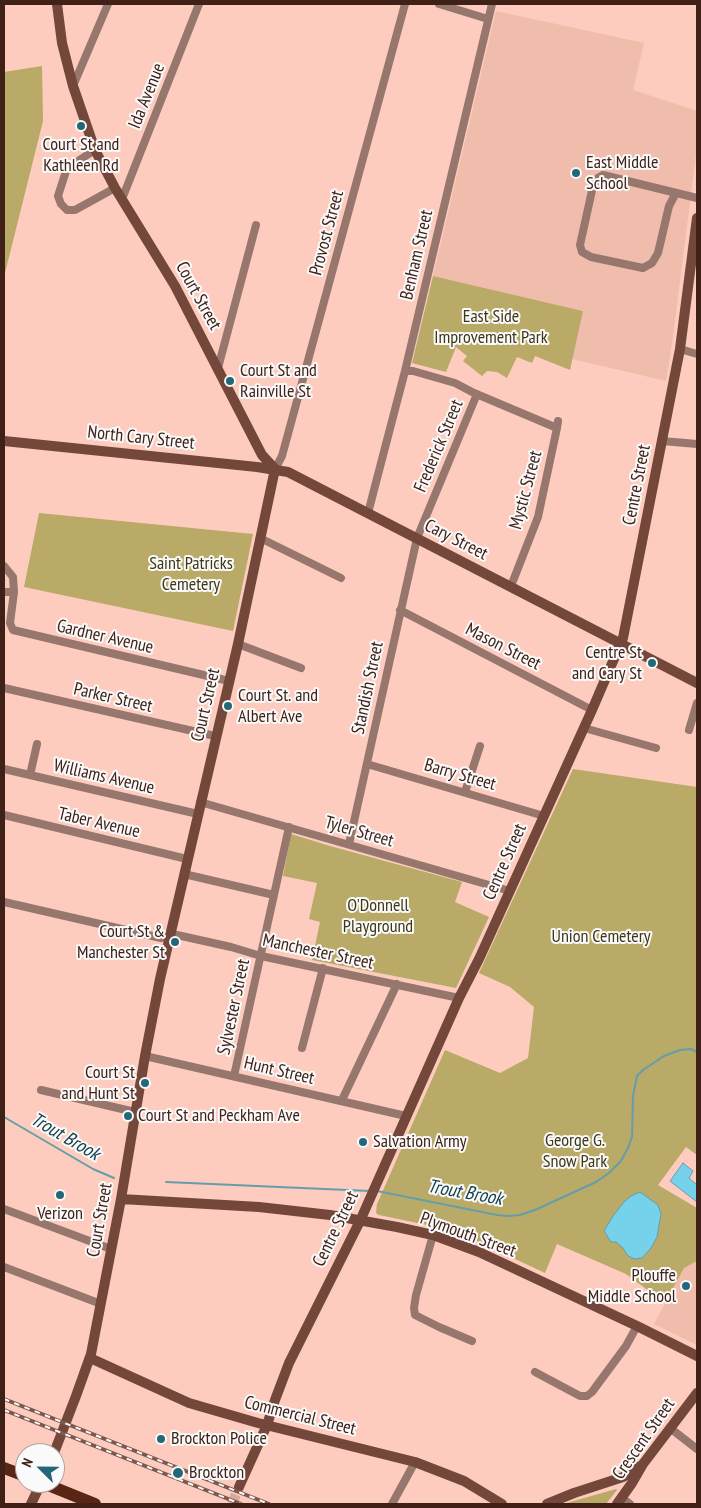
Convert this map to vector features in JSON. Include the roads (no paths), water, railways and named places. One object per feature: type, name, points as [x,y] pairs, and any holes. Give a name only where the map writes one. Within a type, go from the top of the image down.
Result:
[{"type":"main road","name":"Court Street","points":[[57,4],[62,43],[72,86],[95,150],[115,188],[175,286],[262,455],[275,469],[238,644],[187,859],[145,1056],[121,1199],[90,1358],[58,1443]]},
{"type":"main road","name":"Centre Street","points":[[239,1487],[267,1425],[289,1363],[360,1220],[584,728],[620,644],[627,620],[693,281],[697,218]]},
{"type":"main road","name":"North Cary Street","points":[[4,441],[275,469]]},
{"type":"main road","points":[[244,465],[252,457],[256,443]]},
{"type":"main road","name":"Cary Street","points":[[275,469],[288,472],[697,683]]},
{"type":"main road","name":"Plymouth Street","points":[[121,1199],[259,1207],[330,1215],[433,1235],[479,1252],[697,1356]]},
{"type":"main road","name":"Commercial Street","points":[[90,1358],[189,1404],[414,1462],[464,1481],[502,1504]]},
{"type":"main road","name":"Crescent Street","points":[[623,1502],[643,1464],[697,1393]]},
{"type":"main road","points":[[547,1504],[623,1477],[643,1464]]},
{"type":"main road","points":[[61,1493],[76,1501],[95,1504]]},
{"type":"street","points":[[72,86],[108,4]]},
{"type":"street","name":"Ida Avenue","points":[[122,199],[199,4]]},
{"type":"street","name":"Provost Street","points":[[275,469],[282,456],[405,4]]},
{"type":"street","points":[[439,4],[488,19]]},
{"type":"street","name":"Benham Street","points":[[368,513],[405,371],[492,4]]},
{"type":"street","points":[[95,150],[67,168],[58,196],[61,204],[67,210],[75,210],[115,188]]},
{"type":"street","points":[[676,193],[669,206],[658,253],[652,263],[644,268],[591,257],[582,252],[580,245],[593,186],[598,178],[603,175],[697,198]]},
{"type":"street","points":[[218,368],[256,224]]},
{"type":"street","points":[[680,349],[697,354]]},
{"type":"street","points":[[405,371],[413,371],[455,383],[477,394]]},
{"type":"street","name":"Mystic Street","points":[[477,394],[558,424],[538,517],[510,586]]},
{"type":"street","name":"Frederick Street","points":[[417,538],[477,394]]},
{"type":"street","points":[[662,441],[697,444]]},
{"type":"street","points":[[260,538],[341,578]]},
{"type":"street","name":"Standish Street","points":[[348,844],[417,538]]},
{"type":"street","points":[[4,566],[12,578],[14,592],[4,592]]},
{"type":"street","name":"Gardner Avenue","points":[[14,592],[10,623],[13,630],[229,681]]},
{"type":"street","name":"Mason Street","points":[[400,610],[592,710]]},
{"type":"street","points":[[238,644],[301,668]]},
{"type":"street","name":"Parker Street","points":[[4,688],[215,736]]},
{"type":"street","points":[[689,730],[697,703]]},
{"type":"street","points":[[584,728],[656,748]]},
{"type":"street","points":[[30,775],[37,744]]},
{"type":"street","points":[[465,792],[480,746]]},
{"type":"street","name":"Barry Street","points":[[367,764],[544,816]]},
{"type":"street","name":"Williams Avenue","points":[[4,769],[198,814]]},
{"type":"street","name":"Tyler Street","points":[[200,802],[510,891]]},
{"type":"street","name":"Taber Avenue","points":[[4,815],[187,859]]},
{"type":"street","name":"Sylvester Street","points":[[234,1076],[289,827]]},
{"type":"street","points":[[184,874],[274,895]]},
{"type":"street","name":"Manchester Street","points":[[4,902],[161,938],[177,935],[261,956],[460,998]]},
{"type":"street","points":[[302,1048],[323,968]]},
{"type":"street","points":[[342,1100],[396,984]]},
{"type":"street","name":"Hunt Street","points":[[145,1056],[406,1116]]},
{"type":"street","points":[[41,1090],[135,1112]]},
{"type":"street","points":[[4,1208],[111,1249]]},
{"type":"street","points":[[433,1235],[416,1295],[415,1315],[472,1341]]},
{"type":"street","points":[[4,1267],[101,1304]]},
{"type":"street","points":[[535,1372],[580,1396],[587,1396],[626,1346],[637,1326]]},
{"type":"street","points":[[670,1428],[697,1449]]},
{"type":"street","points":[[392,1504],[414,1462]]},
{"type":"water","points":[[683,1163],[693,1171],[689,1178],[697,1185],[697,1202],[670,1181]]},
{"type":"water","points":[[640,1192],[658,1205],[661,1214],[657,1237],[651,1248],[642,1258],[635,1259],[628,1256],[616,1242],[611,1242],[604,1231],[624,1202]]},
{"type":"waterway","name":"Trout Brook","points":[[377,1191],[497,1215],[520,1215],[535,1210],[596,1182],[609,1173],[621,1161],[632,1137],[633,1096],[637,1076],[664,1056],[680,1050],[691,1049],[697,1052]]},
{"type":"waterway","name":"Trout Brook","points":[[4,1117],[93,1169],[114,1178]]},
{"type":"waterway","name":"Trout Brook","points":[[166,1182],[370,1191]]},
{"type":"tunnel","points":[[232,1504],[239,1487]]},
{"type":"railway","points":[[4,1399],[269,1504]]},
{"type":"railway","points":[[4,1410],[241,1504]]},
{"type":"place","name":"Court St and Kathleen Rd","points":[[81,126]]},
{"type":"place","name":"East Middle School","points":[[576,173]]},
{"type":"place","name":"Court St and Rainville St","points":[[230,381]]},
{"type":"place","name":"Centre St and Cary St","points":[[652,663]]},
{"type":"place","name":"Court St. and Albert Ave","points":[[228,706]]},
{"type":"place","name":"Court St & Manchester St","points":[[175,942]]},
{"type":"place","name":"Court St and Hunt St","points":[[145,1083]]},
{"type":"place","name":"Court St and Peckham Ave","points":[[128,1116]]},
{"type":"place","name":"Salvation Army","points":[[363,1142]]},
{"type":"place","name":"Verizon","points":[[60,1195]]},
{"type":"place","name":"Plouffe Middle School","points":[[686,1286]]},
{"type":"place","name":"Brockton Police","points":[[161,1439]]},
{"type":"place","name":"Brockton","points":[[178,1473]]},
{"type":"park label","name":"East Side Improvement Park","points":[[491,327]]},
{"type":"park label","name":"Saint Patricks Cemetery","points":[[191,574]]},
{"type":"park label","name":"O'Donnell Playground","points":[[378,916]]},
{"type":"park label","name":"Union Cemetery","points":[[601,937]]},
{"type":"park label","name":"George G. Snow Park","points":[[575,1151]]}]
